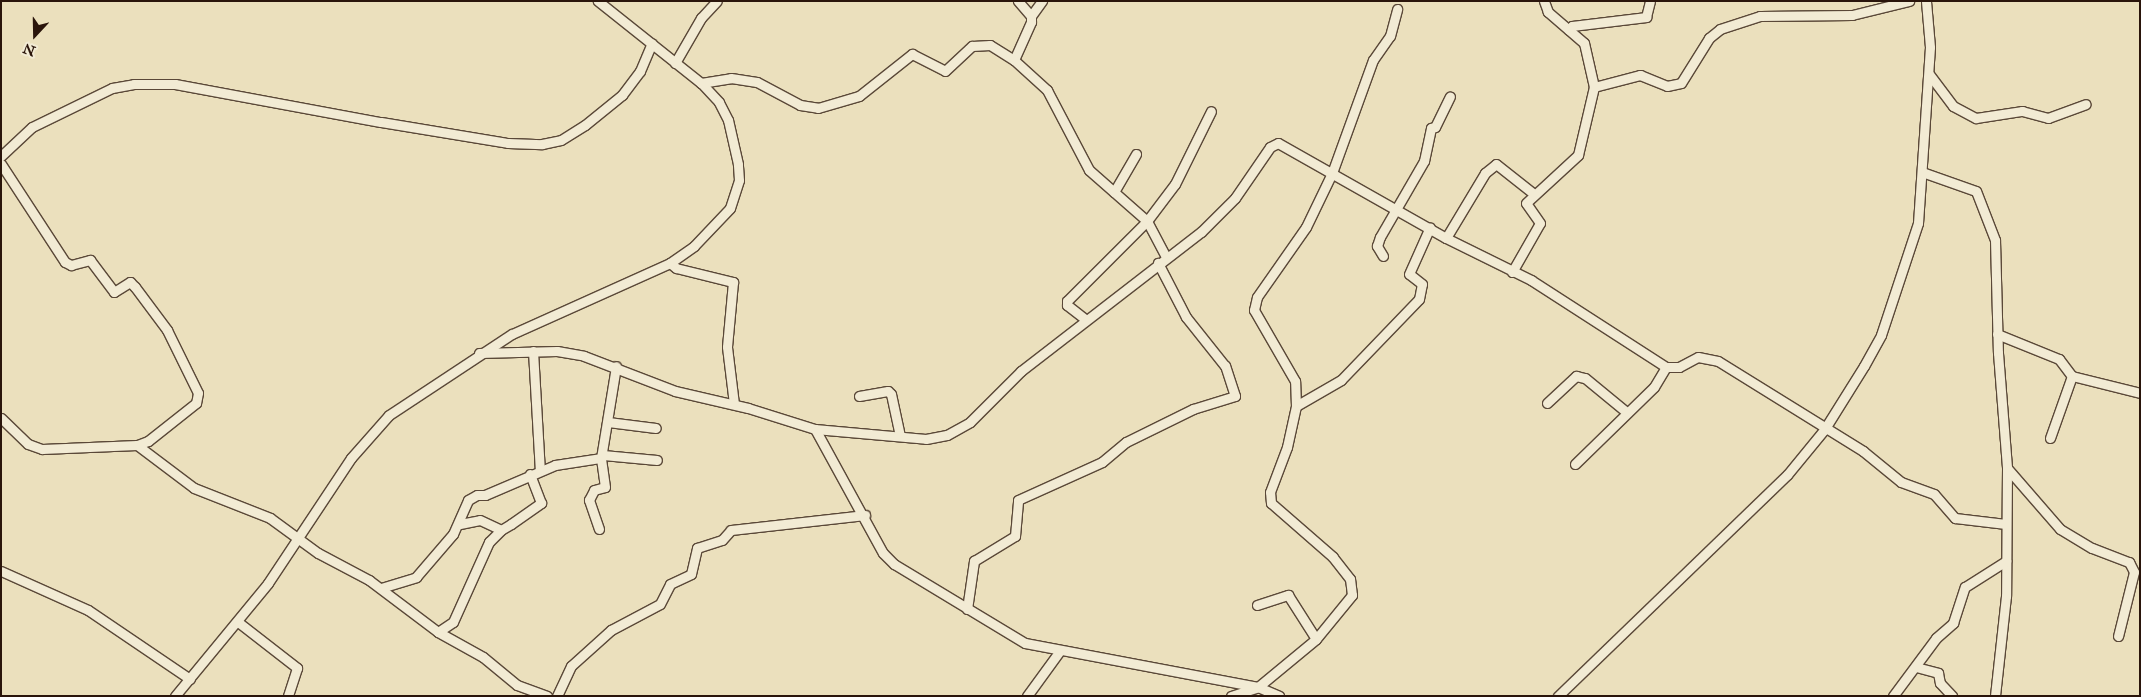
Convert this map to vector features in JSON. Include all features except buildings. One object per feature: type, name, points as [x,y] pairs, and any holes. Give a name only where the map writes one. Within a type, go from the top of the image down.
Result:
[{"type":"street","points":[[174,696],[238,622],[298,540],[370,432],[410,399],[479,353],[548,315],[670,263],[694,246],[730,208],[739,180],[728,120],[719,102],[701,83],[652,42],[598,1]]},
{"type":"street","points":[[675,63],[701,18],[717,1]]},
{"type":"street","points":[[1018,1],[1031,16]]},
{"type":"street","points":[[1014,60],[1031,16],[1042,1]]},
{"type":"street","points":[[1512,272],[1537,232],[1540,223],[1526,203],[1578,155],[1594,87],[1588,53],[1569,30],[1548,12],[1544,1]]},
{"type":"street","points":[[1569,30],[1572,26],[1640,19],[1646,16],[1650,1]]},
{"type":"street","points":[[1594,87],[1640,76],[1667,86],[1681,84],[1688,77],[1709,38],[1720,30],[1760,16],[1852,15],[1909,1]]},
{"type":"street","points":[[1558,696],[1750,513],[1824,430],[1881,334],[1918,222],[1929,74],[1926,4],[1915,1]]},
{"type":"street","points":[[1230,696],[1258,687],[1316,639],[1352,595],[1350,579],[1333,557],[1272,502],[1270,492],[1288,448],[1296,406],[1295,381],[1254,310],[1258,297],[1306,227],[1332,173],[1373,60],[1390,36],[1397,9]]},
{"type":"street","points":[[1,156],[32,127],[112,88],[134,84],[175,84],[508,143],[542,144],[561,140],[622,95],[640,71],[652,42]]},
{"type":"street","points":[[701,83],[731,78],[757,82],[800,105],[818,108],[859,96],[912,54],[945,72],[981,43],[1014,60],[1047,90],[1089,170],[1147,220],[1186,317],[1225,366],[1235,396],[1193,409],[1126,442],[1102,462],[1018,500],[1015,536],[974,561],[967,608]]},
{"type":"street","points":[[1929,74],[1953,106],[1976,118],[2022,111],[2048,118],[2086,104]]},
{"type":"street","points":[[1382,256],[1377,246],[1394,208],[1424,161],[1431,128],[1435,127],[1450,96]]},
{"type":"street","points":[[1085,319],[1067,305],[1068,301],[1147,220],[1175,184],[1211,111]]},
{"type":"street","points":[[479,353],[558,351],[616,366],[675,392],[734,404],[815,429],[926,438],[947,435],[970,422],[1021,372],[1085,319],[1201,232],[1235,198],[1270,147],[1278,143],[1446,238],[1531,280],[1666,367],[1679,367],[1708,356],[1810,416],[1824,430],[1863,451],[1901,482],[1934,494],[1955,518],[2006,524]]},
{"type":"street","points":[[1114,192],[1136,154]]},
{"type":"street","points":[[1,164],[65,262],[71,265],[90,260],[114,292],[130,282],[135,286],[167,330],[198,393],[196,403],[148,441],[137,445],[42,449],[28,444],[1,418]]},
{"type":"street","points":[[1446,238],[1485,173],[1496,164],[1534,194]]},
{"type":"street","points":[[1922,172],[1969,187],[1978,195],[1995,240],[1997,334],[2007,468],[2006,561],[1995,696]]},
{"type":"street","points":[[1296,406],[1341,380],[1419,299],[1422,284],[1409,274],[1430,228]]},
{"type":"street","points":[[670,263],[676,268],[733,282],[727,347],[734,404]]},
{"type":"street","points":[[1997,334],[2059,359],[2072,376],[2140,394]]},
{"type":"street","points":[[533,351],[540,471]]},
{"type":"street","points":[[599,529],[588,500],[594,490],[605,487],[602,456],[616,366]]},
{"type":"street","points":[[1575,464],[1625,412],[1654,387],[1666,367]]},
{"type":"street","points":[[1548,402],[1576,376],[1585,378],[1625,412]]},
{"type":"street","points":[[2050,438],[2072,376]]},
{"type":"street","points":[[858,396],[888,391],[891,394],[900,436]]},
{"type":"street","points":[[608,422],[656,428]]},
{"type":"street","points":[[815,429],[865,515],[883,553],[894,564],[1025,643],[1059,652],[1258,687],[1280,696]]},
{"type":"street","points":[[137,445],[194,488],[244,505],[298,540],[381,588],[438,632],[483,657],[517,685],[547,696]]},
{"type":"street","points":[[381,588],[416,577],[460,524],[468,500],[530,474],[602,456],[657,460]]},
{"type":"street","points":[[2007,468],[2060,529],[2092,548],[2129,562],[2134,572],[2118,636]]},
{"type":"street","points":[[438,632],[453,622],[489,542],[500,530],[541,503],[530,474]]},
{"type":"street","points":[[557,696],[571,666],[611,630],[660,604],[670,584],[691,574],[697,548],[740,529],[865,515]]},
{"type":"street","points":[[460,524],[480,520],[500,530]]},
{"type":"street","points":[[1893,696],[1953,623],[1965,587],[2006,561]]},
{"type":"street","points":[[1,571],[88,610],[190,679]]},
{"type":"street","points":[[1257,605],[1288,594],[1316,639]]},
{"type":"street","points":[[238,622],[298,668],[288,696]]},
{"type":"street","points":[[1027,696],[1059,652]]},
{"type":"street","points":[[1916,667],[1938,672],[1940,683],[1952,696]]}]
